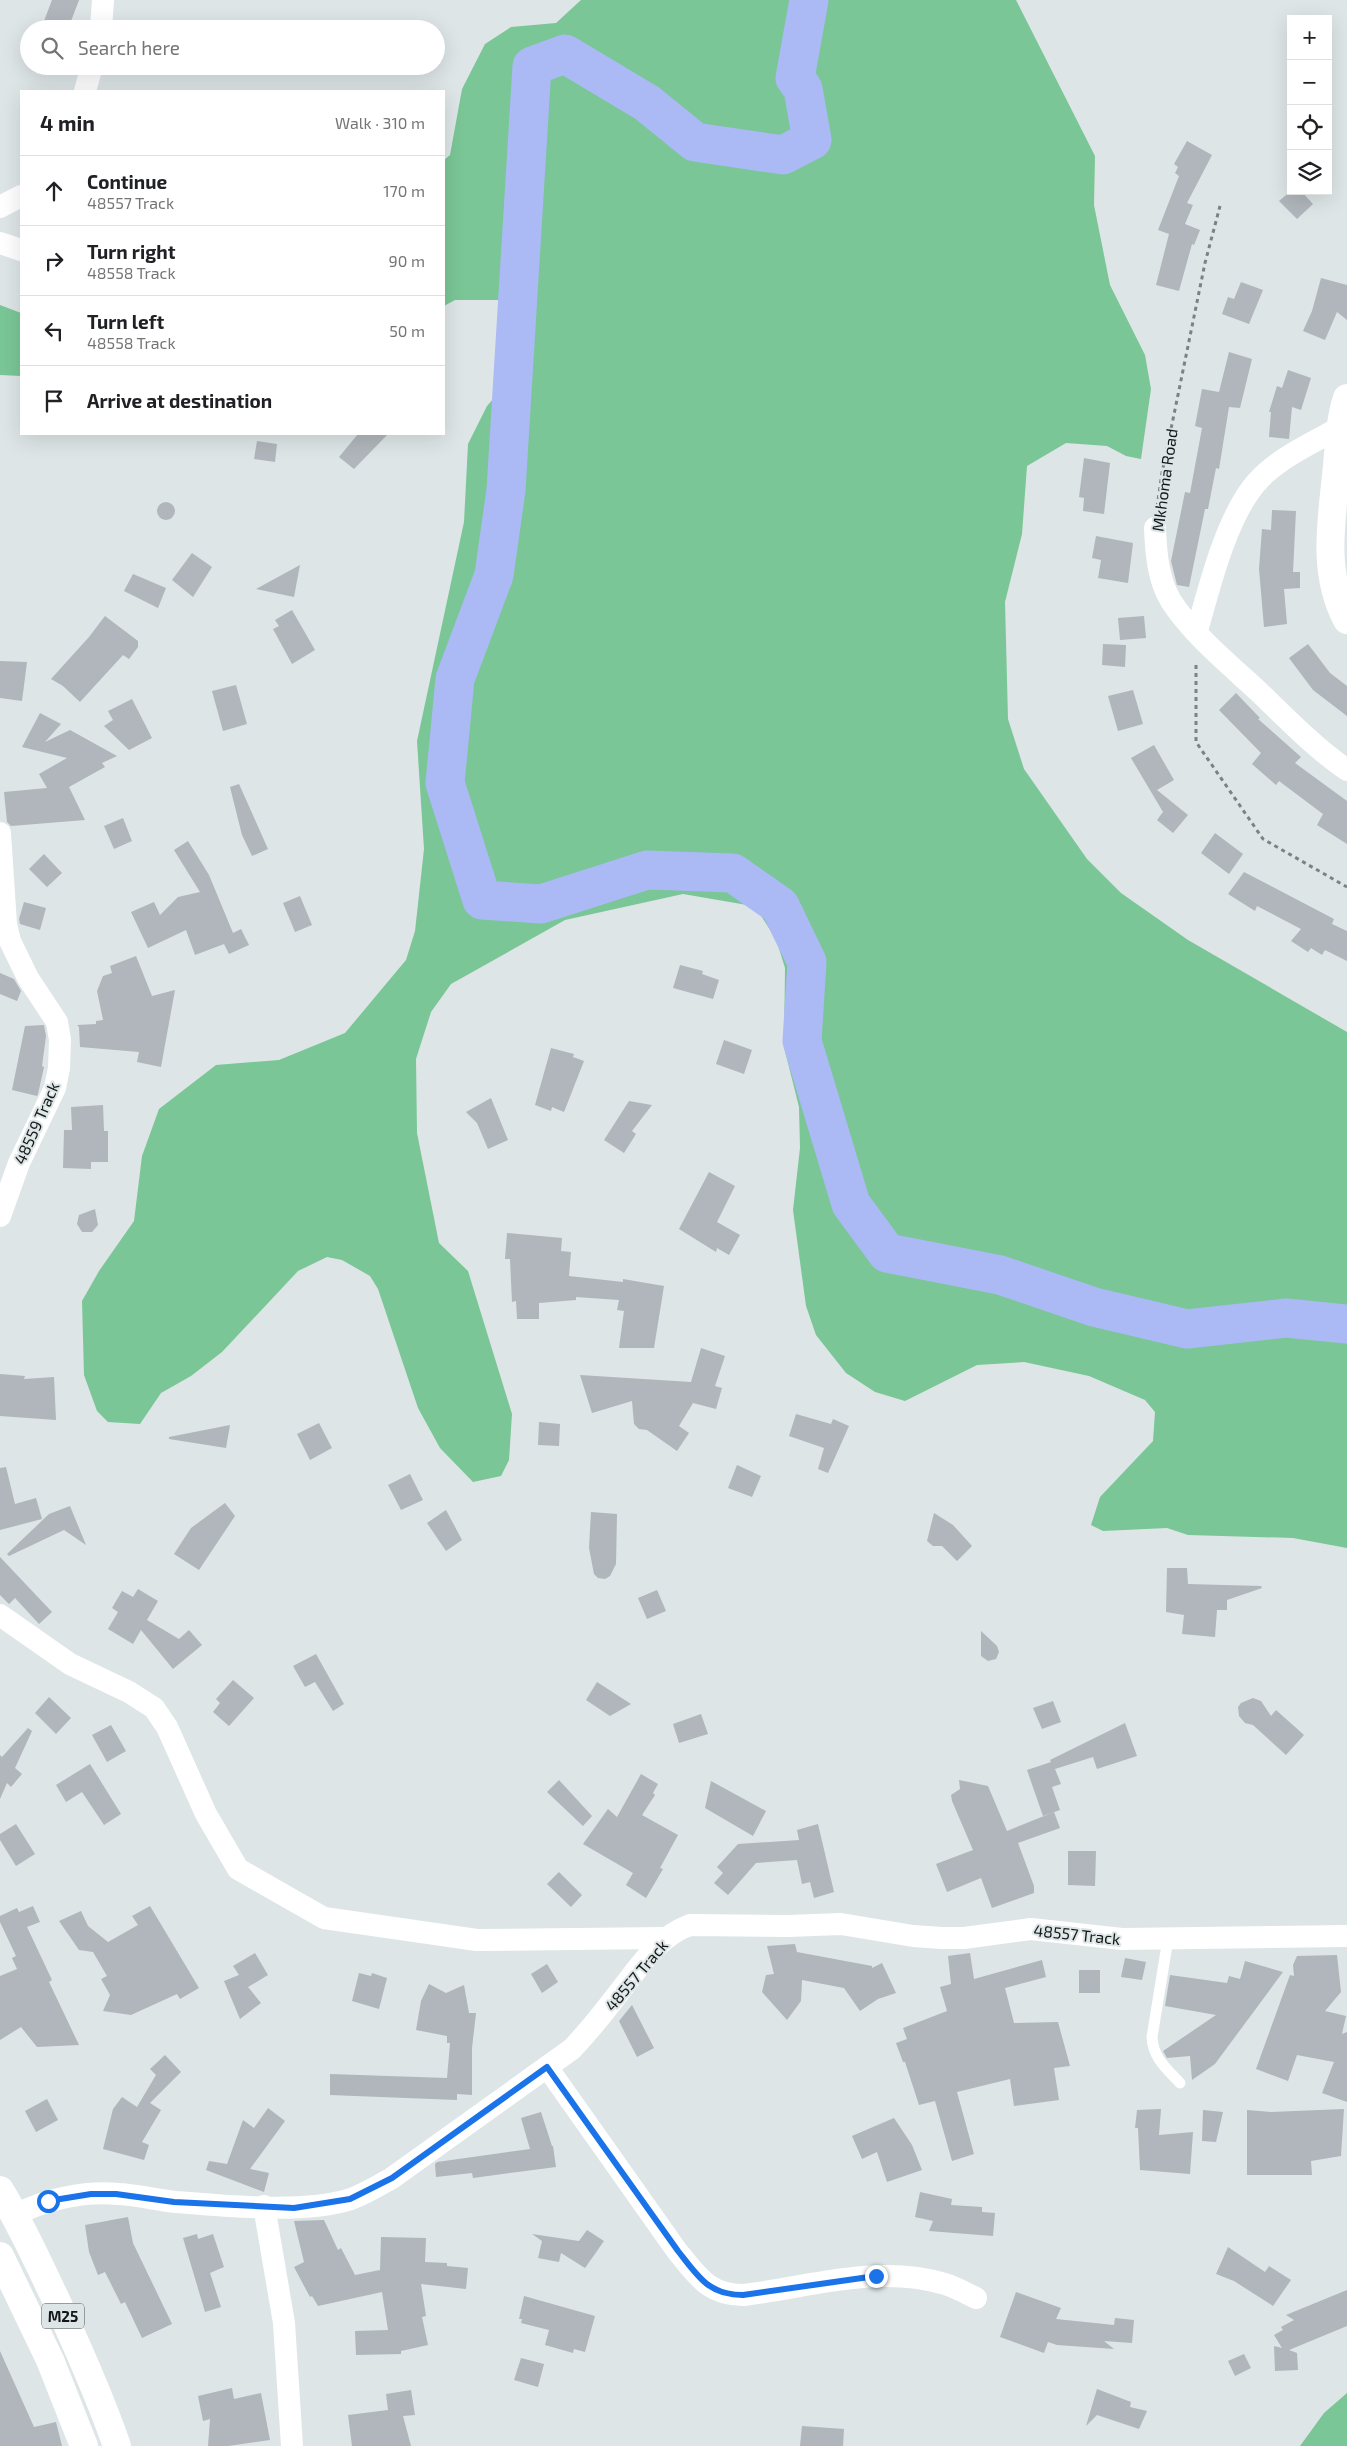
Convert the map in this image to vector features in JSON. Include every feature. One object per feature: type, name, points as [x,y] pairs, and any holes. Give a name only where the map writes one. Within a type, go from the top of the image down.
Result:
[{"type":"main road","points":[[1347,398],[1341,427],[1330,549],[1336,592],[1347,620]]},
{"type":"main road","name":"M25","points":[[0,2190],[15,2215],[98,2392],[117,2446]]},
{"type":"main road","name":"M25","points":[[0,2256],[50,2360],[84,2446]]},
{"type":"street","points":[[102,20],[103,0]]},
{"type":"street","points":[[85,90],[89,75]]},
{"type":"street","points":[[0,207],[20,197]]},
{"type":"street","points":[[0,243],[20,250]]},
{"type":"street","points":[[1197,631],[1214,571],[1233,524],[1256,483],[1294,453],[1341,427]]},
{"type":"street","name":"Mkhoma Road","points":[[1154,528],[1156,555],[1162,580],[1171,601],[1212,649],[1314,744],[1347,770]]},
{"type":"street","name":"48559 Track","points":[[0,833],[6,924],[10,941],[28,978],[57,1022],[60,1040],[59,1068],[54,1088],[18,1163],[0,1216]]},
{"type":"street","points":[[0,1614],[70,1664],[129,1692],[154,1708],[167,1726],[214,1829],[238,1870],[324,1918],[477,1940],[665,1938]]},
{"type":"street","name":"48557 Track","points":[[15,2215],[48,2201],[91,2194],[116,2194],[174,2202],[294,2208],[350,2199],[392,2178],[572,2049],[594,2026],[649,1954],[665,1938],[678,1929],[702,1923],[788,1926],[841,1924],[912,1936],[942,1938],[964,1938],[1031,1928],[1122,1939],[1347,1936]]},
{"type":"street","points":[[547,2067],[668,2238],[699,2278],[715,2290],[731,2295],[743,2295],[862,2276],[897,2275],[945,2284],[976,2298]]},
{"type":"street","points":[[264,2206],[284,2323],[292,2446]]},
{"type":"lane","points":[[1168,1938],[1152,2037],[1153,2048],[1158,2059],[1180,2083]]},
{"type":"path","name":"Mkhoma Road","points":[[1154,528],[1164,463],[1205,263],[1220,206]]},
{"type":"path","points":[[1197,631],[1196,742],[1263,839],[1347,887]]},
{"type":"green space","points":[[581,0],[1016,0],[1095,156],[1094,205],[1110,285],[1145,355],[1151,389],[1141,459],[1126,456],[1107,446],[1066,443],[1027,466],[1022,534],[1005,602],[1008,719],[1024,769],[1087,859],[1121,893],[1188,940],[1347,1032],[1347,1548],[1293,1538],[1188,1535],[1167,1528],[1103,1531],[1091,1525],[1100,1497],[1153,1441],[1155,1412],[1145,1400],[1089,1376],[1024,1362],[977,1365],[905,1401],[875,1392],[846,1373],[816,1335],[806,1306],[793,1210],[800,1148],[799,1107],[784,1047],[785,968],[776,939],[760,914],[747,905],[683,894],[565,920],[451,984],[431,1012],[416,1059],[417,1133],[439,1243],[468,1271],[512,1414],[509,1460],[501,1476],[473,1482],[440,1448],[418,1408],[378,1289],[370,1276],[342,1260],[327,1257],[298,1271],[222,1352],[191,1376],[161,1393],[140,1424],[108,1422],[97,1411],[84,1375],[82,1301],[99,1271],[134,1221],[142,1156],[159,1109],[216,1065],[279,1060],[345,1033],[406,960],[415,931],[424,849],[417,741],[464,522],[468,444],[487,406],[527,360],[531,320],[502,300],[455,300],[445,305],[445,159],[450,155],[462,89],[485,44],[511,27],[556,23]]},
{"type":"green space","points":[[0,305],[20,313],[20,376],[0,375]]},
{"type":"green space","points":[[1347,2393],[1347,2446],[1300,2446],[1324,2413]]},
{"type":"building","points":[[52,0],[79,0],[71,20],[44,20]]},
{"type":"building","points":[[1187,141],[1212,155],[1187,203],[1193,205],[1185,224],[1200,230],[1194,245],[1192,244],[1179,291],[1156,285],[1169,234],[1158,230],[1179,176],[1175,173],[1178,167],[1174,164]]},
{"type":"building","points":[[1287,194],[1305,195],[1313,204],[1297,219],[1279,201]]},
{"type":"building","points":[[1321,278],[1347,285],[1347,320],[1337,312],[1325,340],[1303,331],[1312,311]]},
{"type":"building","points":[[1241,282],[1263,290],[1249,324],[1222,314],[1228,297],[1234,299]]},
{"type":"building","points":[[1229,352],[1252,359],[1240,408],[1229,407],[1219,469],[1216,468],[1208,509],[1205,509],[1189,587],[1177,585],[1171,561],[1185,492],[1190,493],[1202,428],[1195,426],[1202,389],[1219,392]]},
{"type":"building","points":[[1288,370],[1311,378],[1301,410],[1292,407],[1289,439],[1269,437],[1271,412],[1269,412],[1277,386],[1282,388]]},
{"type":"building","points":[[357,435],[387,435],[354,469],[339,457]]},
{"type":"building","points":[[257,441],[277,444],[275,462],[254,459]]},
{"type":"building","points":[[1084,458],[1110,463],[1104,514],[1083,511],[1084,498],[1079,497]]},
{"type":"building","points":[[166,502],[172,505],[175,511],[172,517],[166,520],[160,517],[157,511],[160,505]]},
{"type":"building","points":[[1272,510],[1296,511],[1293,572],[1300,572],[1300,588],[1284,589],[1287,624],[1264,627],[1259,569],[1262,529],[1271,530]]},
{"type":"building","points":[[1096,536],[1133,543],[1128,583],[1098,578],[1101,560],[1092,558]]},
{"type":"building","points":[[192,553],[212,567],[193,597],[172,580]]},
{"type":"building","points":[[300,565],[294,597],[256,589]]},
{"type":"building","points":[[133,574],[166,588],[158,608],[124,591]]},
{"type":"building","points":[[292,610],[315,650],[292,664],[273,629],[279,626],[275,620]]},
{"type":"building","points":[[105,616],[138,641],[138,647],[129,659],[123,655],[80,702],[63,686],[51,679],[89,637]]},
{"type":"building","points":[[1144,616],[1146,638],[1120,640],[1118,618]]},
{"type":"building","points":[[1103,644],[1126,645],[1125,667],[1102,665]]},
{"type":"building","points":[[1308,644],[1330,673],[1347,686],[1347,716],[1313,690],[1289,658]]},
{"type":"building","points":[[0,661],[27,662],[22,701],[0,698]]},
{"type":"building","points":[[236,685],[247,724],[223,731],[212,691]]},
{"type":"building","points":[[1133,690],[1143,724],[1118,731],[1108,696]]},
{"type":"building","points":[[1236,693],[1260,718],[1258,719],[1301,757],[1295,763],[1347,801],[1347,844],[1317,825],[1323,814],[1279,781],[1276,785],[1252,764],[1261,753],[1219,710]]},
{"type":"building","points":[[132,699],[152,738],[129,750],[104,726],[113,720],[108,711]]},
{"type":"building","points":[[40,713],[61,724],[45,742],[70,730],[117,756],[102,763],[105,767],[69,787],[85,820],[11,826],[7,822],[4,792],[47,788],[39,774],[67,758],[22,747]]},
{"type":"building","points":[[1154,745],[1174,780],[1157,790],[1188,815],[1173,833],[1157,820],[1163,812],[1131,758]]},
{"type":"building","points":[[239,784],[268,849],[252,856],[242,835],[230,787]]},
{"type":"building","points":[[123,818],[132,841],[114,849],[104,826]]},
{"type":"building","points":[[1215,833],[1243,854],[1229,874],[1201,853]]},
{"type":"building","points":[[188,841],[209,875],[233,933],[241,929],[249,945],[229,954],[224,944],[195,955],[186,930],[148,948],[131,912],[154,902],[160,915],[178,897],[200,892],[174,850]]},
{"type":"building","points":[[44,854],[62,873],[47,887],[29,869]]},
{"type":"building","points":[[1244,872],[1334,919],[1332,924],[1347,931],[1347,961],[1325,950],[1322,955],[1311,948],[1308,952],[1291,941],[1301,929],[1257,906],[1255,911],[1228,894]]},
{"type":"building","points":[[300,896],[312,925],[295,932],[283,903]]},
{"type":"building","points":[[24,902],[46,908],[40,930],[20,924],[19,919]]},
{"type":"building","points":[[136,956],[152,996],[175,990],[161,1067],[137,1062],[139,1052],[80,1047],[79,1027],[77,1025],[96,1024],[96,1021],[103,1020],[97,991],[103,976],[112,973],[110,966]]},
{"type":"building","points":[[680,965],[703,971],[702,974],[719,980],[713,999],[673,988]]},
{"type":"building","points":[[0,973],[14,979],[21,991],[17,1001],[0,994]]},
{"type":"building","points":[[44,1025],[46,1036],[42,1066],[44,1067],[38,1094],[37,1096],[12,1090],[25,1026]]},
{"type":"building","points":[[724,1040],[752,1050],[744,1074],[716,1064]]},
{"type":"building","points":[[551,1048],[574,1054],[573,1057],[584,1061],[564,1112],[552,1107],[551,1111],[535,1105]]},
{"type":"building","points":[[491,1098],[508,1140],[488,1149],[477,1123],[466,1112]]},
{"type":"building","points":[[629,1101],[652,1105],[632,1131],[636,1134],[624,1153],[604,1140]]},
{"type":"building","points":[[103,1105],[104,1131],[108,1131],[108,1162],[91,1162],[91,1169],[63,1168],[64,1130],[72,1130],[71,1107]]},
{"type":"building","points":[[709,1172],[735,1186],[717,1222],[740,1235],[729,1255],[717,1248],[716,1252],[679,1229]]},
{"type":"building","points":[[95,1209],[98,1225],[92,1232],[82,1232],[77,1224],[79,1215]]},
{"type":"building","points":[[507,1233],[562,1238],[561,1251],[571,1252],[569,1276],[623,1282],[623,1279],[664,1286],[654,1348],[619,1348],[624,1311],[617,1310],[619,1300],[576,1297],[576,1300],[539,1303],[539,1319],[517,1319],[516,1301],[512,1302],[510,1259],[505,1259]]},
{"type":"building","points":[[701,1348],[725,1356],[715,1386],[722,1388],[716,1409],[693,1403],[679,1426],[689,1433],[677,1451],[647,1430],[639,1429],[634,1424],[632,1401],[592,1413],[580,1375],[691,1382]]},
{"type":"building","points":[[0,1374],[25,1376],[24,1379],[54,1377],[56,1420],[0,1416]]},
{"type":"building","points":[[796,1414],[831,1424],[833,1419],[849,1426],[828,1473],[818,1469],[824,1448],[789,1436]]},
{"type":"building","points":[[539,1422],[560,1424],[559,1446],[538,1445]]},
{"type":"building","points":[[319,1423],[332,1448],[310,1460],[297,1434]]},
{"type":"building","points":[[230,1425],[226,1448],[169,1439],[169,1437]]},
{"type":"building","points":[[737,1465],[761,1476],[752,1497],[728,1488]]},
{"type":"building","points":[[6,1467],[15,1504],[36,1498],[42,1519],[0,1530],[0,1468]]},
{"type":"building","points":[[410,1474],[423,1500],[401,1510],[388,1485]]},
{"type":"building","points":[[225,1503],[235,1516],[199,1570],[174,1554],[191,1528]]},
{"type":"building","points":[[70,1506],[86,1545],[64,1530],[9,1556],[7,1554],[49,1514]]},
{"type":"building","points":[[446,1510],[462,1540],[446,1551],[427,1523]]},
{"type":"building","points":[[591,1512],[617,1514],[616,1564],[610,1576],[605,1579],[598,1578],[594,1574],[589,1548]]},
{"type":"building","points":[[934,1513],[953,1525],[972,1546],[957,1561],[942,1546],[933,1546],[927,1541]]},
{"type":"building","points":[[0,1557],[52,1612],[39,1624],[15,1598],[9,1604],[0,1595]]},
{"type":"building","points":[[1167,1568],[1187,1568],[1188,1584],[1261,1586],[1262,1588],[1227,1600],[1227,1610],[1217,1610],[1215,1637],[1182,1634],[1184,1615],[1166,1612]]},
{"type":"building","points":[[138,1589],[158,1601],[147,1620],[179,1639],[189,1630],[202,1645],[173,1669],[141,1630],[133,1644],[108,1629],[118,1612],[112,1608],[122,1591],[133,1597]]},
{"type":"building","points":[[657,1590],[666,1611],[647,1619],[638,1598]]},
{"type":"building","points":[[981,1631],[997,1646],[999,1652],[996,1659],[988,1661],[981,1656]]},
{"type":"building","points":[[316,1654],[344,1704],[333,1711],[315,1682],[305,1687],[293,1666]]},
{"type":"building","points":[[233,1680],[254,1698],[229,1726],[213,1712],[220,1703],[216,1699]]},
{"type":"building","points":[[597,1682],[631,1704],[610,1716],[586,1700]]},
{"type":"building","points":[[49,1697],[71,1718],[56,1734],[35,1713]]},
{"type":"building","points":[[1253,1698],[1261,1701],[1271,1716],[1276,1710],[1304,1735],[1286,1755],[1253,1725],[1245,1723],[1239,1716],[1238,1707],[1241,1703]]},
{"type":"building","points":[[1053,1701],[1061,1722],[1042,1729],[1033,1708]]},
{"type":"building","points":[[701,1714],[708,1734],[679,1743],[673,1724]]},
{"type":"building","points":[[1125,1723],[1137,1756],[1097,1769],[1093,1757],[1055,1769],[1061,1784],[1052,1787],[1060,1810],[1043,1816],[1027,1770],[1051,1762],[1050,1760]]},
{"type":"building","points":[[111,1725],[126,1751],[107,1762],[92,1735]]},
{"type":"building","points":[[28,1728],[32,1731],[15,1768],[22,1774],[11,1787],[7,1783],[0,1799],[0,1755],[2,1757]]},
{"type":"building","points":[[90,1764],[121,1814],[104,1825],[82,1792],[66,1802],[56,1785]]},
{"type":"building","points":[[641,1774],[658,1784],[653,1793],[655,1795],[642,1815],[678,1835],[660,1868],[663,1869],[646,1898],[626,1885],[633,1873],[583,1844],[608,1809],[617,1817]]},
{"type":"building","points":[[559,1780],[592,1816],[583,1826],[547,1792]]},
{"type":"building","points":[[959,1780],[988,1786],[1007,1831],[1054,1812],[1060,1828],[1018,1843],[1034,1886],[1034,1893],[992,1908],[981,1878],[947,1892],[936,1864],[973,1850],[952,1801],[951,1795],[960,1789]]},
{"type":"building","points":[[711,1781],[766,1811],[753,1836],[705,1808]]},
{"type":"building","points":[[16,1824],[35,1854],[16,1866],[0,1840],[0,1834]]},
{"type":"building","points":[[818,1824],[834,1892],[814,1898],[810,1882],[802,1884],[797,1860],[756,1863],[728,1895],[714,1883],[723,1873],[717,1867],[738,1844],[799,1840],[797,1830]]},
{"type":"building","points":[[1068,1851],[1096,1851],[1095,1886],[1068,1885]]},
{"type":"building","points":[[559,1872],[582,1895],[571,1907],[547,1884]]},
{"type":"building","points":[[33,1906],[40,1922],[27,1927],[52,1980],[49,1982],[79,2045],[37,2047],[21,2027],[0,2040],[0,1976],[17,1969],[12,1958],[16,1956],[0,1922],[0,1916],[17,1908],[19,1912]]},
{"type":"building","points":[[150,1906],[199,1988],[180,1999],[177,1994],[131,2015],[103,2011],[110,1995],[101,1979],[107,1976],[93,1952],[79,1950],[59,1921],[81,1911],[88,1926],[108,1942],[138,1925],[132,1916]]},
{"type":"building","points":[[795,1944],[797,1952],[872,1966],[872,1968],[882,1963],[896,1993],[878,1999],[860,2011],[844,1988],[802,1980],[801,2001],[787,2020],[762,1992],[766,1975],[774,1974],[767,1946]]},
{"type":"building","points":[[255,1953],[268,1975],[248,1987],[261,2003],[240,2019],[224,1981],[239,1975],[233,1966]]},
{"type":"building","points":[[970,1953],[974,1979],[1042,1960],[1046,1977],[1005,1988],[1014,2023],[1058,2022],[1070,2066],[1054,2068],[1059,2100],[1014,2106],[1010,2079],[957,2092],[974,2154],[952,2161],[935,2101],[919,2105],[905,2062],[903,2062],[896,2043],[907,2039],[903,2028],[947,2011],[940,1987],[951,1984],[948,1956]]},
{"type":"building","points":[[1337,1955],[1341,1992],[1325,2011],[1346,2016],[1342,2034],[1347,2032],[1347,2102],[1322,2093],[1334,2062],[1297,2055],[1288,2081],[1256,2069],[1290,1975],[1294,1976],[1293,1965],[1297,1956]]},
{"type":"building","points":[[1125,1958],[1146,1962],[1142,1980],[1121,1977]]},
{"type":"building","points":[[1245,1961],[1283,1972],[1215,2064],[1192,2080],[1190,2056],[1167,2058],[1163,2051],[1216,2015],[1165,2006],[1170,1975],[1227,1983],[1229,1976],[1240,1979]]},
{"type":"building","points":[[547,1964],[558,1982],[542,1993],[531,1974]]},
{"type":"building","points":[[1079,1970],[1100,1970],[1100,1993],[1079,1993]]},
{"type":"building","points":[[359,1973],[371,1976],[372,1973],[387,1978],[379,2009],[352,2001]]},
{"type":"building","points":[[429,1984],[446,1993],[464,1985],[469,2013],[476,2013],[472,2048],[472,2095],[457,2094],[457,2100],[330,2095],[330,2074],[447,2078],[450,2043],[447,2043],[447,2036],[416,2030],[421,2001]]},
{"type":"building","points":[[632,2005],[654,2048],[637,2057],[619,2021]]},
{"type":"building","points":[[165,2055],[181,2072],[150,2103],[161,2110],[142,2142],[149,2145],[144,2160],[103,2149],[113,2109],[122,2097],[137,2107],[156,2075],[150,2069]]},
{"type":"building","points":[[47,2099],[58,2120],[36,2132],[25,2111]]},
{"type":"building","points":[[268,2108],[285,2121],[250,2169],[269,2173],[264,2192],[206,2170],[209,2161],[227,2164],[243,2120],[254,2128]]},
{"type":"building","points":[[1161,2109],[1159,2135],[1193,2132],[1190,2174],[1140,2170],[1138,2128],[1135,2128],[1137,2110]]},
{"type":"building","points":[[1344,2109],[1341,2156],[1311,2161],[1312,2175],[1247,2175],[1247,2110],[1271,2112]]},
{"type":"building","points":[[1203,2110],[1223,2112],[1216,2142],[1202,2141]]},
{"type":"building","points":[[541,2112],[553,2146],[556,2167],[473,2178],[472,2173],[436,2177],[435,2164],[437,2162],[530,2149],[521,2118]]},
{"type":"building","points":[[894,2118],[912,2145],[922,2170],[887,2182],[877,2152],[862,2159],[852,2136]]},
{"type":"building","points":[[920,2192],[952,2199],[951,2205],[982,2207],[982,2212],[995,2213],[993,2236],[929,2231],[933,2221],[915,2217]]},
{"type":"building","points":[[128,2217],[133,2243],[172,2324],[142,2338],[125,2302],[121,2304],[105,2272],[98,2275],[89,2252],[85,2225]]},
{"type":"building","points":[[324,2220],[338,2250],[341,2248],[355,2275],[380,2270],[381,2237],[426,2238],[425,2262],[447,2263],[447,2266],[468,2268],[466,2289],[421,2284],[426,2316],[422,2317],[428,2345],[401,2351],[401,2354],[356,2355],[355,2331],[388,2330],[382,2292],[318,2306],[312,2296],[310,2297],[294,2267],[304,2262],[294,2221]]},
{"type":"building","points":[[587,2230],[604,2241],[585,2268],[561,2253],[559,2262],[538,2258],[542,2241],[532,2234],[579,2241]]},
{"type":"building","points":[[197,2234],[198,2239],[213,2234],[224,2267],[210,2273],[221,2307],[205,2312],[183,2238]]},
{"type":"building","points":[[1228,2247],[1265,2272],[1269,2266],[1291,2280],[1273,2306],[1234,2281],[1216,2274]]},
{"type":"building","points":[[1347,2290],[1347,2326],[1289,2350],[1297,2353],[1298,2370],[1275,2371],[1274,2346],[1282,2348],[1274,2335],[1283,2330],[1281,2327],[1294,2320],[1286,2315]]},
{"type":"building","points":[[1016,2292],[1061,2308],[1056,2319],[1114,2325],[1115,2318],[1134,2320],[1132,2343],[1104,2341],[1114,2349],[1057,2345],[1048,2342],[1044,2353],[1000,2337]]},
{"type":"building","points":[[524,2296],[595,2316],[585,2352],[574,2349],[573,2353],[545,2345],[549,2330],[521,2323],[522,2319],[519,2319]]},
{"type":"building","points":[[0,2351],[34,2427],[56,2422],[62,2446],[0,2446]]},
{"type":"building","points":[[1244,2354],[1251,2368],[1235,2376],[1228,2361]]},
{"type":"building","points":[[521,2358],[544,2364],[538,2387],[514,2380]]},
{"type":"building","points":[[232,2388],[234,2399],[261,2393],[270,2440],[228,2446],[208,2446],[210,2419],[203,2421],[198,2396]]},
{"type":"building","points":[[1097,2389],[1131,2402],[1130,2407],[1147,2411],[1139,2429],[1097,2415],[1086,2426]]},
{"type":"building","points":[[411,2390],[415,2415],[403,2416],[411,2446],[352,2446],[348,2415],[388,2410],[386,2394]]},
{"type":"building","points":[[802,2426],[844,2429],[843,2446],[800,2446]]},
{"type":"waterway","points":[[809,0],[795,78],[803,89],[812,140],[783,155],[695,142],[647,103],[565,54],[532,66],[506,490],[494,575],[455,679],[445,783],[482,900],[541,904],[647,870],[733,873],[780,906],[807,962],[802,1041],[851,1204],[887,1253],[1000,1275],[1094,1307],[1187,1329],[1286,1318],[1347,1324]]},
{"type":"route","points":[[48,2201],[91,2194],[116,2194],[174,2202],[294,2208],[350,2199],[392,2178],[547,2067],[659,2226],[705,2284],[721,2293],[743,2295],[862,2276],[876,2276]]}]
